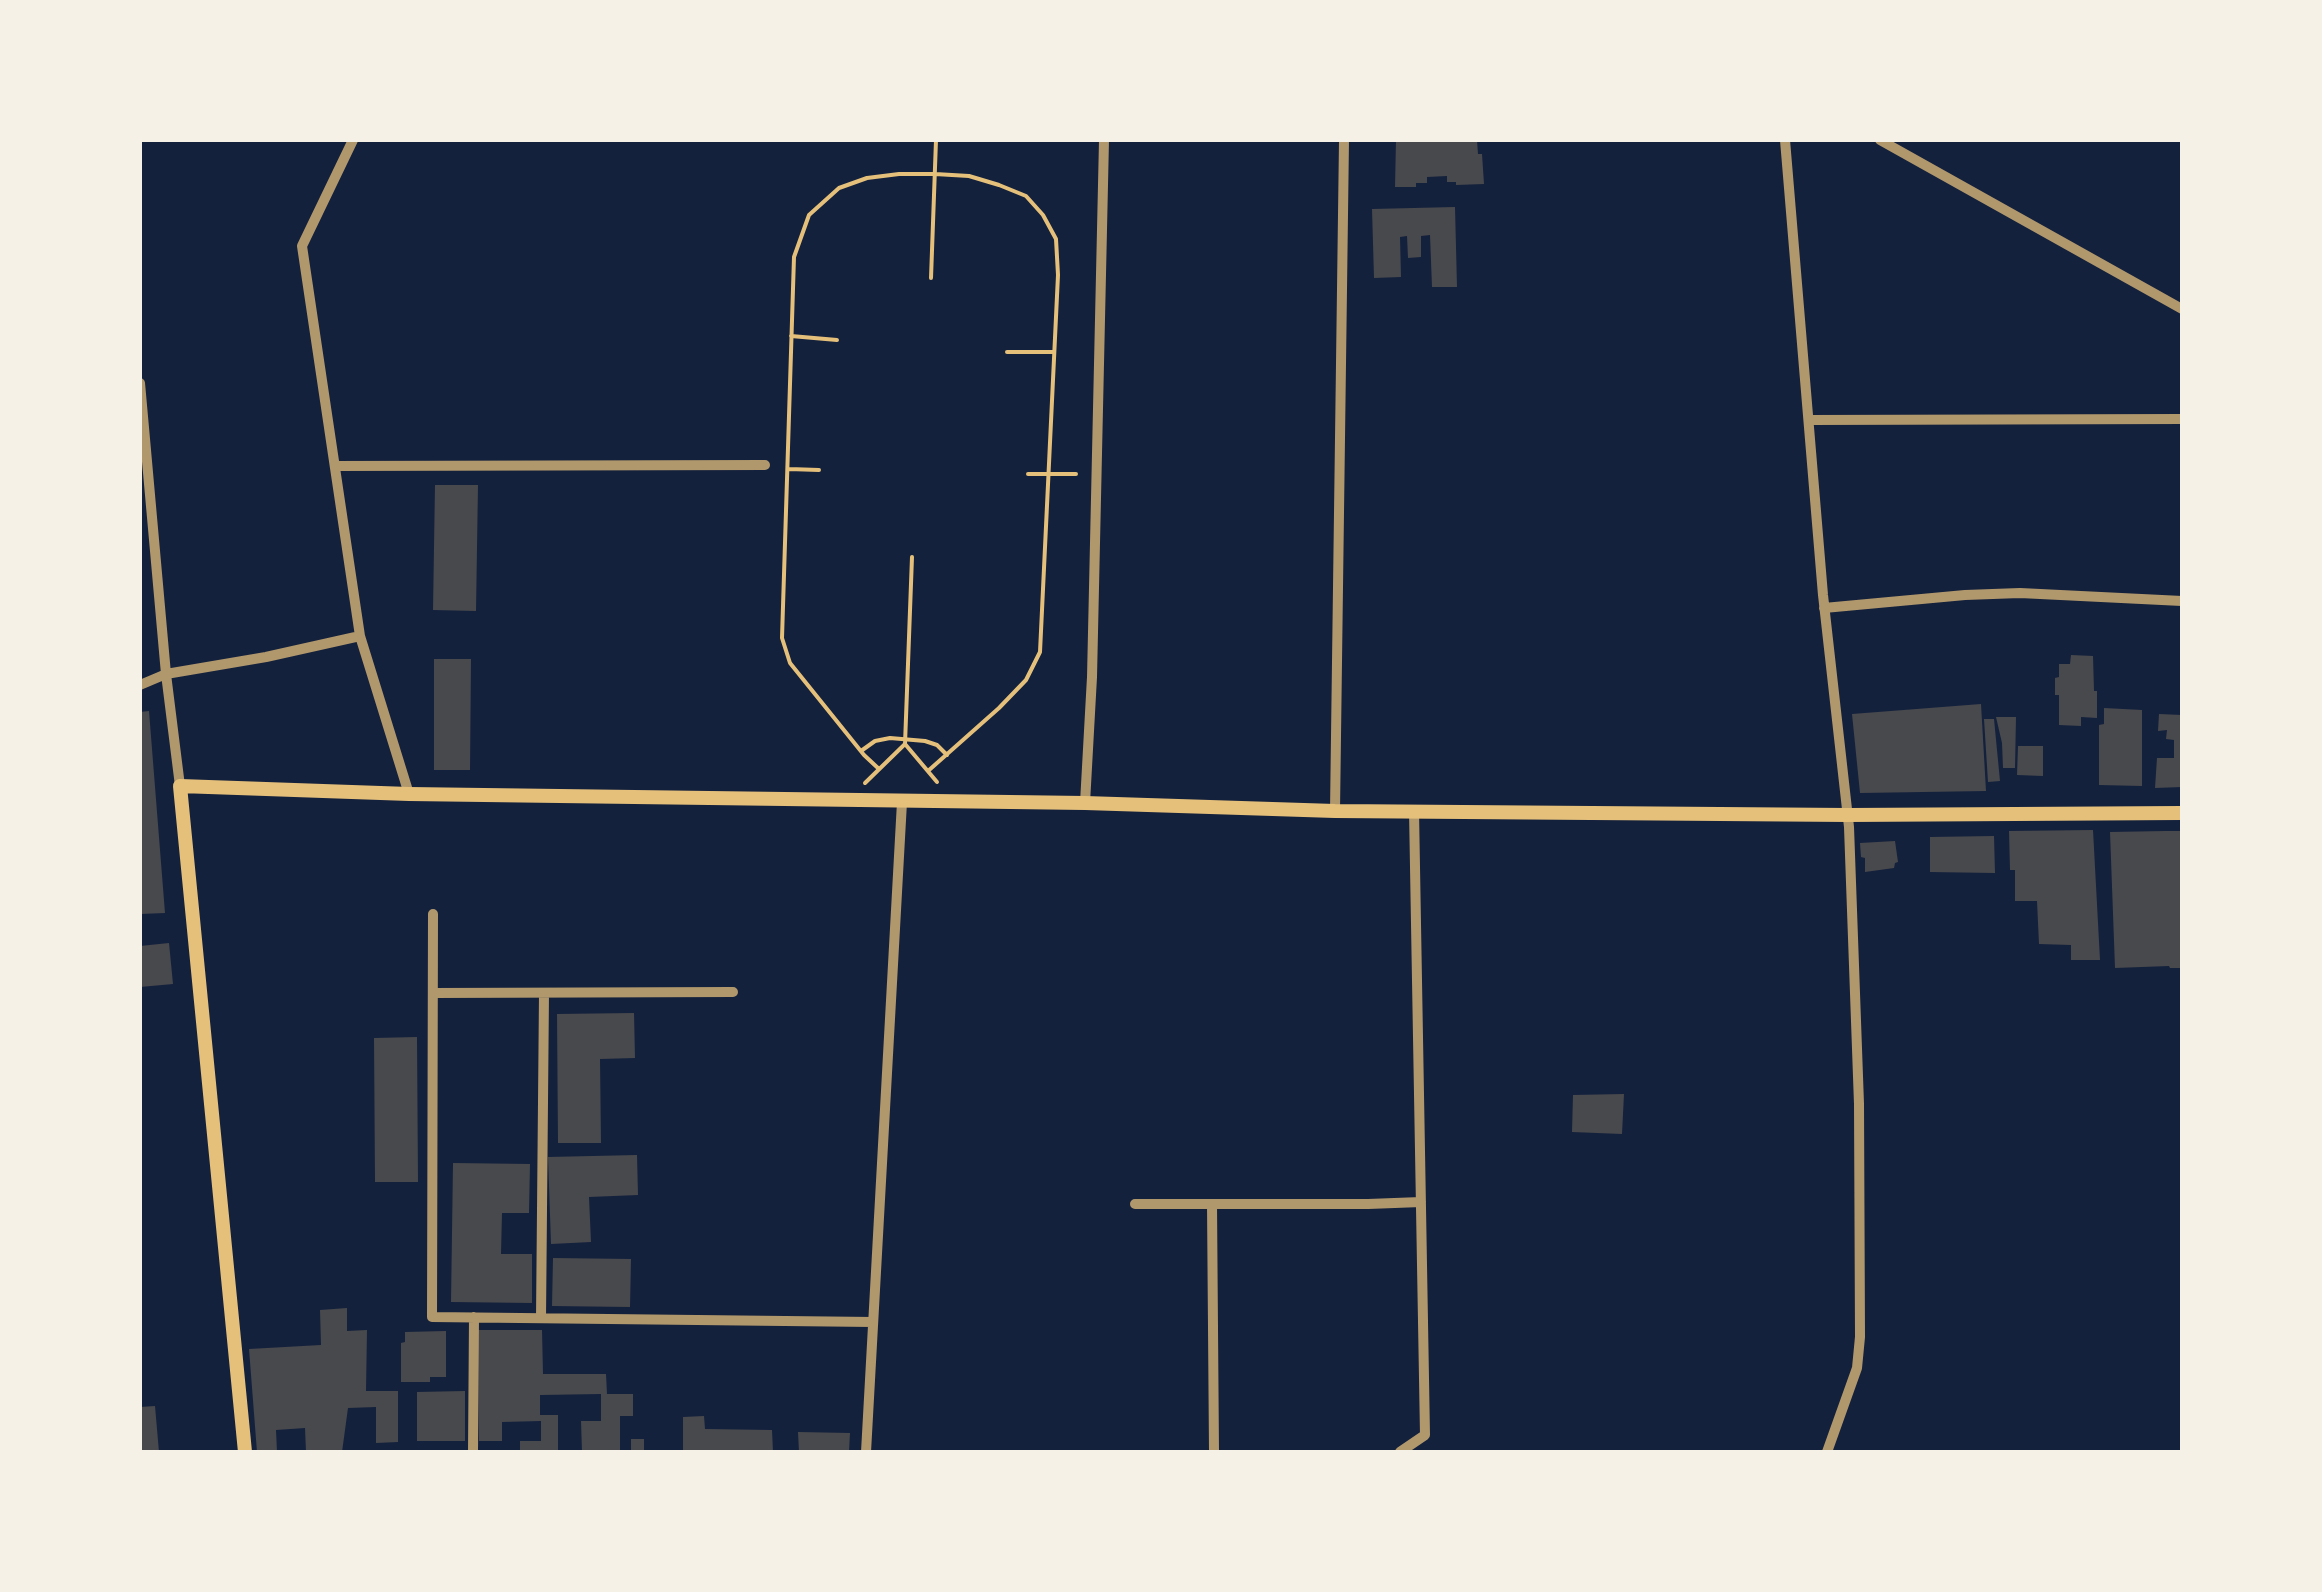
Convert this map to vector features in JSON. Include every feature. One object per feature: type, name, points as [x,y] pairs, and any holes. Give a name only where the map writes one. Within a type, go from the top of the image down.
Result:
[{"type":"main road","points":[[246,1452],[180,786],[409,794],[1086,803],[1335,811],[2182,814]]},
{"type":"street","points":[[353,140],[302,246],[360,636],[409,794]]},
{"type":"street","points":[[1086,803],[1104,140]]},
{"type":"street","points":[[1335,811],[1344,140]]},
{"type":"street","points":[[1785,140],[1824,608],[1848,814],[1859,1104],[1860,1337],[1857,1368],[1827,1452]]},
{"type":"street","points":[[1880,140],[2182,309]]},
{"type":"street","points":[[140,383],[142,434],[180,786]]},
{"type":"street","points":[[1809,420],[2182,419]]},
{"type":"street","points":[[335,466],[765,465]]},
{"type":"street","points":[[1824,608],[2020,593],[2182,601]]},
{"type":"street","points":[[140,685],[166,674],[360,636]]},
{"type":"street","points":[[866,1452],[902,802]]},
{"type":"street","points":[[1400,1452],[1425,1436],[1414,810]]},
{"type":"street","points":[[433,914],[432,1317],[873,1322]]},
{"type":"street","points":[[433,993],[733,992]]},
{"type":"street","points":[[541,1318],[544,993]]},
{"type":"street","points":[[1135,1204],[1421,1202]]},
{"type":"street","points":[[1212,1204],[1214,1452]]},
{"type":"street","points":[[474,1317],[474,1452]]},
{"type":"path","points":[[931,278],[936,140]]},
{"type":"path","points":[[879,770],[790,663],[782,638],[794,257],[809,215],[839,188],[867,178],[935,174],[969,176],[1026,196],[1056,239],[1058,275],[1040,652],[1026,680],[928,771]]},
{"type":"path","points":[[791,336],[838,340]]},
{"type":"path","points":[[1007,352],[1054,352]]},
{"type":"path","points":[[765,465],[775,469],[819,470]]},
{"type":"path","points":[[1028,474],[1076,474]]},
{"type":"path","points":[[912,556],[905,741],[942,788]]},
{"type":"path","points":[[861,751],[890,738],[924,740],[947,755]]},
{"type":"path","points":[[862,786],[905,741]]},
{"type":"building","points":[[1396,140],[1477,140],[1484,184],[1456,185],[1447,182],[1447,176],[1427,177],[1427,183],[1416,183],[1416,187],[1395,187]]},
{"type":"building","points":[[1455,207],[1457,287],[1432,287],[1430,235],[1421,236],[1421,257],[1408,258],[1407,236],[1400,237],[1401,277],[1374,278],[1372,209]]},
{"type":"building","points":[[435,485],[478,485],[476,611],[433,610]]},
{"type":"building","points":[[2071,655],[2093,656],[2097,718],[2081,717],[2081,726],[2059,725],[2055,678],[2059,677],[2059,664],[2070,664]]},
{"type":"building","points":[[434,659],[471,659],[470,770],[434,770]]},
{"type":"building","points":[[1981,704],[1986,791],[1860,793],[1852,714]]},
{"type":"building","points":[[2104,708],[2142,710],[2142,786],[2099,785],[2099,725],[2104,724]]},
{"type":"building","points":[[149,711],[165,913],[140,914],[140,712]]},
{"type":"building","points":[[2159,714],[2182,715],[2182,787],[2155,788],[2157,758],[2174,758],[2174,740],[2166,739],[2167,730],[2158,731]]},
{"type":"building","points":[[1996,717],[2016,717],[2015,768],[2003,768]]},
{"type":"building","points":[[1984,719],[1994,719],[2000,781],[1988,782]]},
{"type":"building","points":[[2018,746],[2043,746],[2043,776],[2017,775]]},
{"type":"building","points":[[2093,830],[2100,960],[2071,960],[2071,945],[2039,944],[2037,901],[2015,901],[2009,831]]},
{"type":"building","points":[[2182,831],[2182,968],[2115,968],[2110,832]]},
{"type":"building","points":[[1994,836],[1995,873],[1930,872],[1930,837]]},
{"type":"building","points":[[1895,841],[1898,862],[1894,868],[1865,872],[1860,843]]},
{"type":"building","points":[[169,943],[173,984],[140,987],[140,946]]},
{"type":"building","points":[[634,1013],[635,1058],[600,1059],[601,1143],[558,1143],[557,1014]]},
{"type":"building","points":[[417,1037],[418,1182],[375,1182],[374,1038]]},
{"type":"building","points":[[1624,1094],[1622,1134],[1572,1132],[1573,1095]]},
{"type":"building","points":[[637,1155],[638,1195],[589,1197],[591,1242],[551,1244],[548,1157]]},
{"type":"building","points":[[453,1163],[530,1164],[529,1213],[502,1213],[501,1254],[532,1254],[532,1303],[451,1302]]},
{"type":"building","points":[[553,1258],[631,1259],[630,1307],[552,1306]]},
{"type":"building","points":[[347,1308],[347,1331],[367,1330],[366,1391],[398,1391],[398,1442],[376,1443],[376,1407],[348,1408],[342,1452],[306,1452],[305,1428],[276,1430],[277,1452],[257,1452],[249,1349],[321,1345],[320,1310]]},
{"type":"building","points":[[478,1330],[542,1330],[543,1374],[606,1374],[607,1394],[633,1394],[633,1416],[620,1416],[620,1452],[582,1452],[581,1421],[601,1421],[601,1394],[540,1395],[540,1415],[558,1415],[558,1452],[520,1452],[520,1441],[541,1441],[541,1421],[502,1422],[502,1441],[479,1441]]},
{"type":"building","points":[[446,1331],[446,1377],[430,1377],[430,1382],[401,1382],[401,1343],[405,1342],[405,1332]]},
{"type":"building","points":[[465,1391],[465,1441],[417,1441],[417,1392]]},
{"type":"building","points":[[155,1406],[159,1452],[140,1452],[140,1407]]},
{"type":"building","points":[[704,1416],[705,1429],[772,1430],[773,1452],[683,1452],[683,1417]]},
{"type":"building","points":[[798,1432],[850,1433],[849,1452],[799,1452]]},
{"type":"building","points":[[631,1439],[644,1439],[644,1452],[631,1452]]}]
